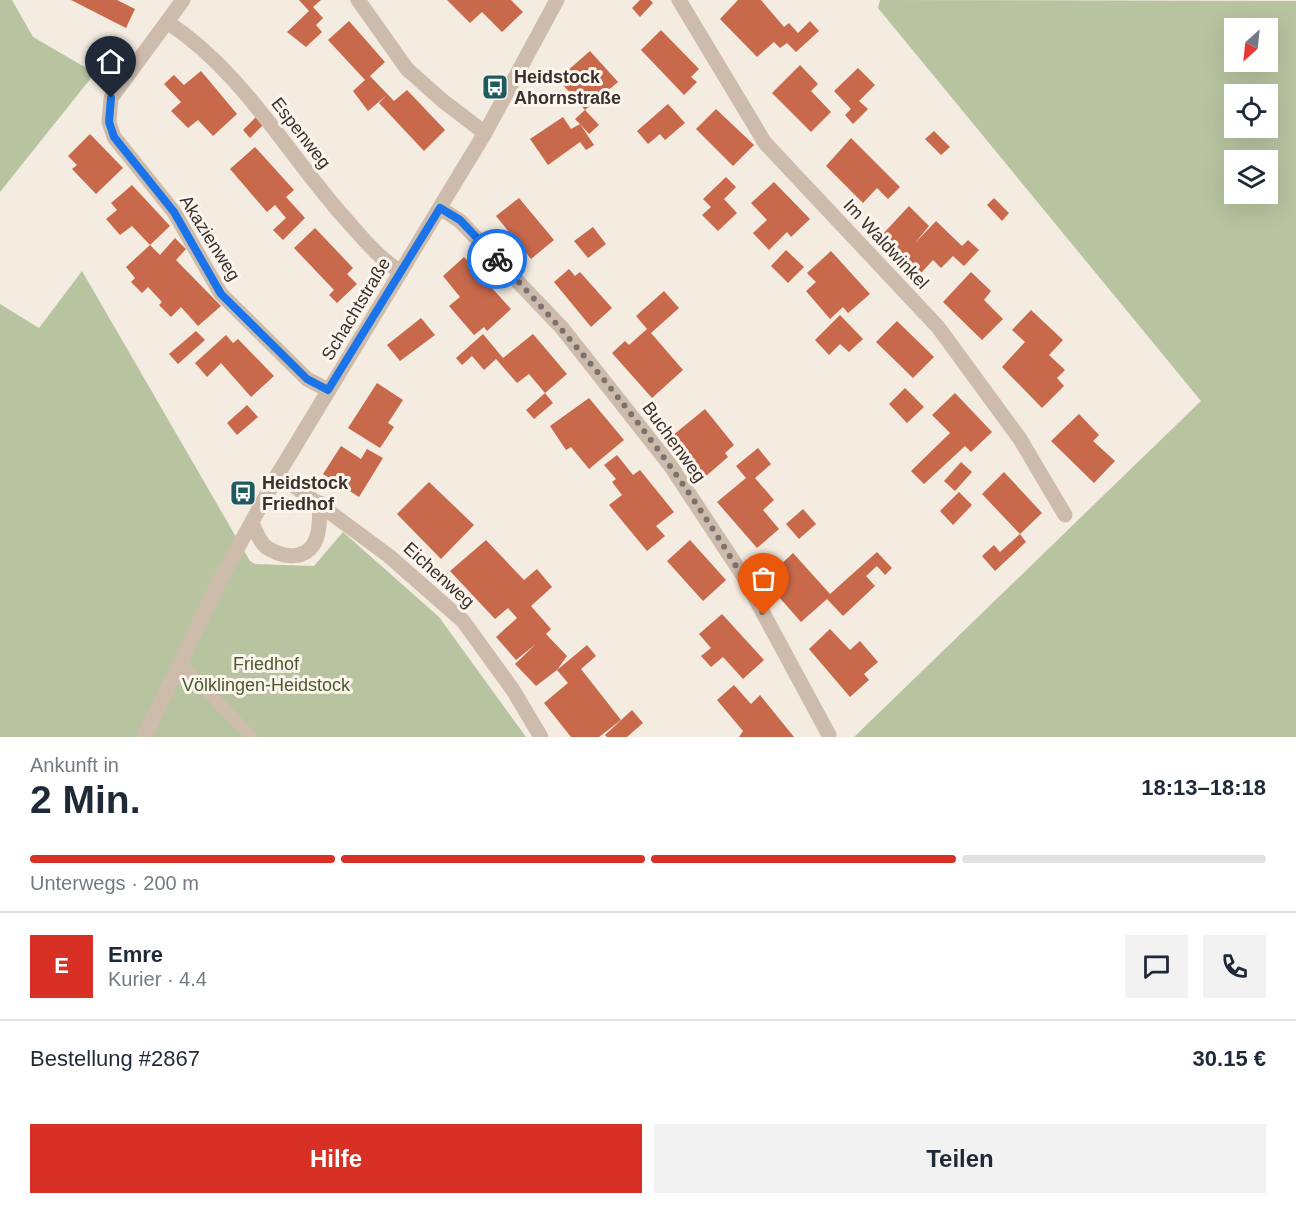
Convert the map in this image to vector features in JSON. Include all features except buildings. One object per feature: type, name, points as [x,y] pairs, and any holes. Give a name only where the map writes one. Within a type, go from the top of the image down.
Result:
[{"type":"street","name":"Akazienweg","points":[[183,0],[111,98],[109,122],[114,137],[174,212],[221,294],[307,379],[328,390]]},
{"type":"street","points":[[358,0],[407,69],[485,133]]},
{"type":"street","name":"Schachtstraße","points":[[144,737],[219,582],[278,474],[485,133],[558,0]]},
{"type":"street","name":"Im Waldwinkel","points":[[678,0],[765,143],[938,327],[1020,439],[1065,515]]},
{"type":"street","name":"Espenweg","points":[[167,22],[186,34],[233,78],[329,200],[382,260],[401,272]]},
{"type":"street","name":"Buchenweg","points":[[440,208],[460,220],[562,328],[670,465],[742,574],[829,735]]},
{"type":"street","name":"Eichenweg","points":[[278,474],[389,556],[463,621],[513,690],[541,737]]},
{"type":"street","points":[[252,523],[258,538],[266,547],[285,555],[298,556],[307,552],[314,543],[318,531],[320,503]]},
{"type":"lane","points":[[180,663],[252,737]]},
{"type":"green space","points":[[0,0],[12,0],[33,37],[95,73],[0,192]]},
{"type":"green space","points":[[880,0],[1296,1],[1296,737],[854,737],[1201,401],[878,8]]},
{"type":"green space","name":"Friedhof Völklingen-Heidstock","points":[[82,271],[250,561],[255,564],[314,566],[343,532],[439,617],[526,737],[0,737],[0,304],[39,328]]},
{"type":"way so far","points":[[497,259],[562,328],[670,465],[742,574],[764,615]]},
{"type":"place","name":"Heidstock Ahornstraße","points":[[495,87]]},
{"type":"place","name":"Heidstock Friedhof","points":[[243,493]]},
{"type":"route","points":[[111,98],[109,122],[114,137],[174,212],[221,294],[307,379],[328,390],[440,208],[460,220],[497,259]]}]
